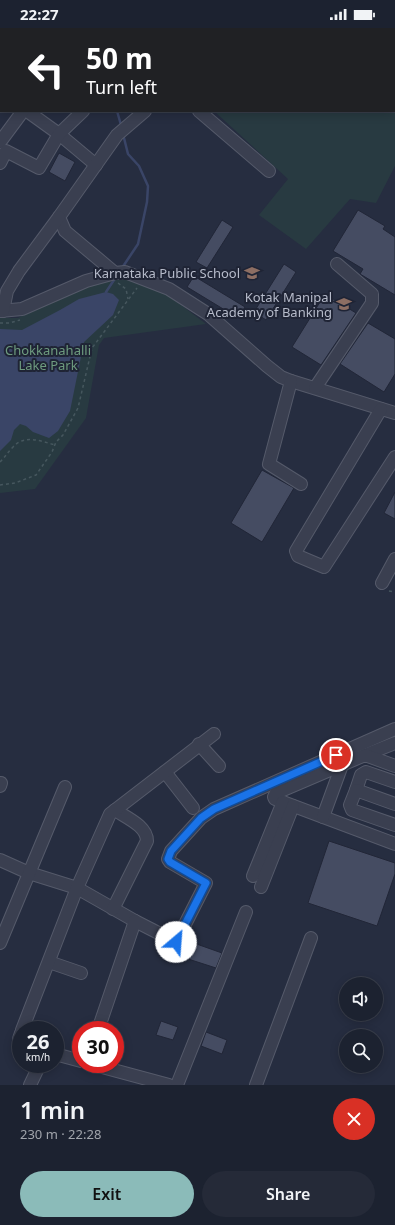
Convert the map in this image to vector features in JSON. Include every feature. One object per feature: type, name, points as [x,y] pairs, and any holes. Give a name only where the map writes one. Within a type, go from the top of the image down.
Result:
[{"type":"street","points":[[0,142],[22,112]]},
{"type":"street","points":[[28,112],[59,134],[96,165]]},
{"type":"street","points":[[0,163],[6,151],[39,168],[59,134],[82,112]]},
{"type":"street","points":[[144,112],[122,131],[19,271],[7,291],[1,312],[22,309],[86,281],[119,276],[144,278],[169,288],[208,314],[281,377],[291,382],[395,413]]},
{"type":"street","points":[[201,112],[269,171]]},
{"type":"street","points":[[59,217],[65,231],[119,276]]},
{"type":"street","points":[[315,388],[372,303],[372,294],[337,264]]},
{"type":"street","points":[[291,382],[269,464],[301,484]]},
{"type":"street","points":[[381,409],[296,551],[298,556],[324,567],[395,457]]},
{"type":"street","points":[[382,583],[395,559]]},
{"type":"street","points":[[0,860],[29,873],[76,888],[176,942],[206,883],[170,862],[169,854],[201,818],[214,809],[395,729]]},
{"type":"street","points":[[26,1021],[76,888],[110,814],[214,734]]},
{"type":"street","points":[[395,743],[275,794],[275,799],[395,844]]},
{"type":"street","points":[[200,744],[219,766]]},
{"type":"street","points":[[370,753],[395,759]]},
{"type":"street","points":[[370,753],[395,766]]},
{"type":"street","points":[[322,817],[342,765]]},
{"type":"street","points":[[165,772],[193,808]]},
{"type":"street","points":[[395,782],[366,772],[363,773],[360,775],[350,805],[351,809],[395,825]]},
{"type":"street","points":[[0,943],[65,787]]},
{"type":"street","points":[[356,790],[395,804]]},
{"type":"street","points":[[253,876],[288,804]]},
{"type":"street","points":[[261,887],[288,804]]},
{"type":"street","points":[[113,909],[148,841],[144,830],[115,810]]},
{"type":"street","points":[[177,1085],[246,912]]},
{"type":"street","points":[[101,1021],[135,921]]},
{"type":"street","points":[[256,1085],[311,938]]},
{"type":"street","points":[[49,962],[81,973]]},
{"type":"street","points":[[30,1085],[36,1073]]},
{"type":"street","points":[[114,1073],[135,1081],[169,1085]]},
{"type":"path","points":[[119,276],[118,283],[126,289],[128,299]]},
{"type":"path","points":[[0,485],[36,475],[52,452],[55,445],[63,436],[78,408],[92,348],[144,278]]},
{"type":"path","points":[[0,462],[14,446],[22,440],[31,439],[55,445]]},
{"type":"green space","points":[[215,112],[395,112],[395,166],[376,203],[350,199],[306,249],[259,215],[288,179]]},
{"type":"green space","name":"Chokkanahalli Lake Park","points":[[109,277],[133,278],[168,295],[206,324],[104,338],[99,345],[86,418],[35,489],[0,493],[0,318],[18,318],[65,293]]},
{"type":"water","points":[[106,292],[113,294],[119,300],[113,315],[84,342],[70,411],[58,431],[49,438],[33,432],[26,426],[20,424],[14,430],[11,440],[0,451],[0,329],[22,330],[79,299]]},
{"type":"building","points":[[59,153],[75,162],[65,181],[49,172]]},
{"type":"building","points":[[358,210],[385,226],[383,229],[395,237],[395,295],[360,274],[363,269],[333,251]]},
{"type":"building","points":[[222,220],[233,227],[207,268],[196,262]]},
{"type":"building","points":[[284,264],[296,272],[266,320],[254,312]]},
{"type":"building","points":[[194,276],[245,307],[238,318],[187,287]]},
{"type":"building","points":[[325,294],[356,313],[321,365],[292,347]]},
{"type":"building","points":[[368,323],[395,339],[395,374],[384,392],[340,364]]},
{"type":"building","points":[[262,470],[294,488],[262,542],[231,523]]},
{"type":"building","points":[[395,492],[395,519],[384,513]]},
{"type":"building","points":[[329,841],[395,863],[395,874],[377,926],[308,903]]},
{"type":"building","points":[[191,942],[222,953],[216,968],[185,958]]},
{"type":"building","points":[[161,1021],[178,1027],[173,1040],[156,1035]]},
{"type":"building","points":[[206,1032],[227,1040],[222,1054],[201,1046]]},
{"type":"waterway","points":[[117,112],[121,125]]},
{"type":"waterway","points":[[122,268],[138,244],[147,202],[148,186],[139,166],[128,154],[123,134]]},
{"type":"waterway","points":[[106,292],[116,277]]},
{"type":"place","name":"Karnataka Public School","points":[[252,273]]},
{"type":"place","name":"Kotak Manipal Academy of Banking","points":[[344,304]]},
{"type":"route","points":[[176,942],[206,883],[170,862],[168,859],[171,851],[201,818],[214,809],[336,755]]}]
